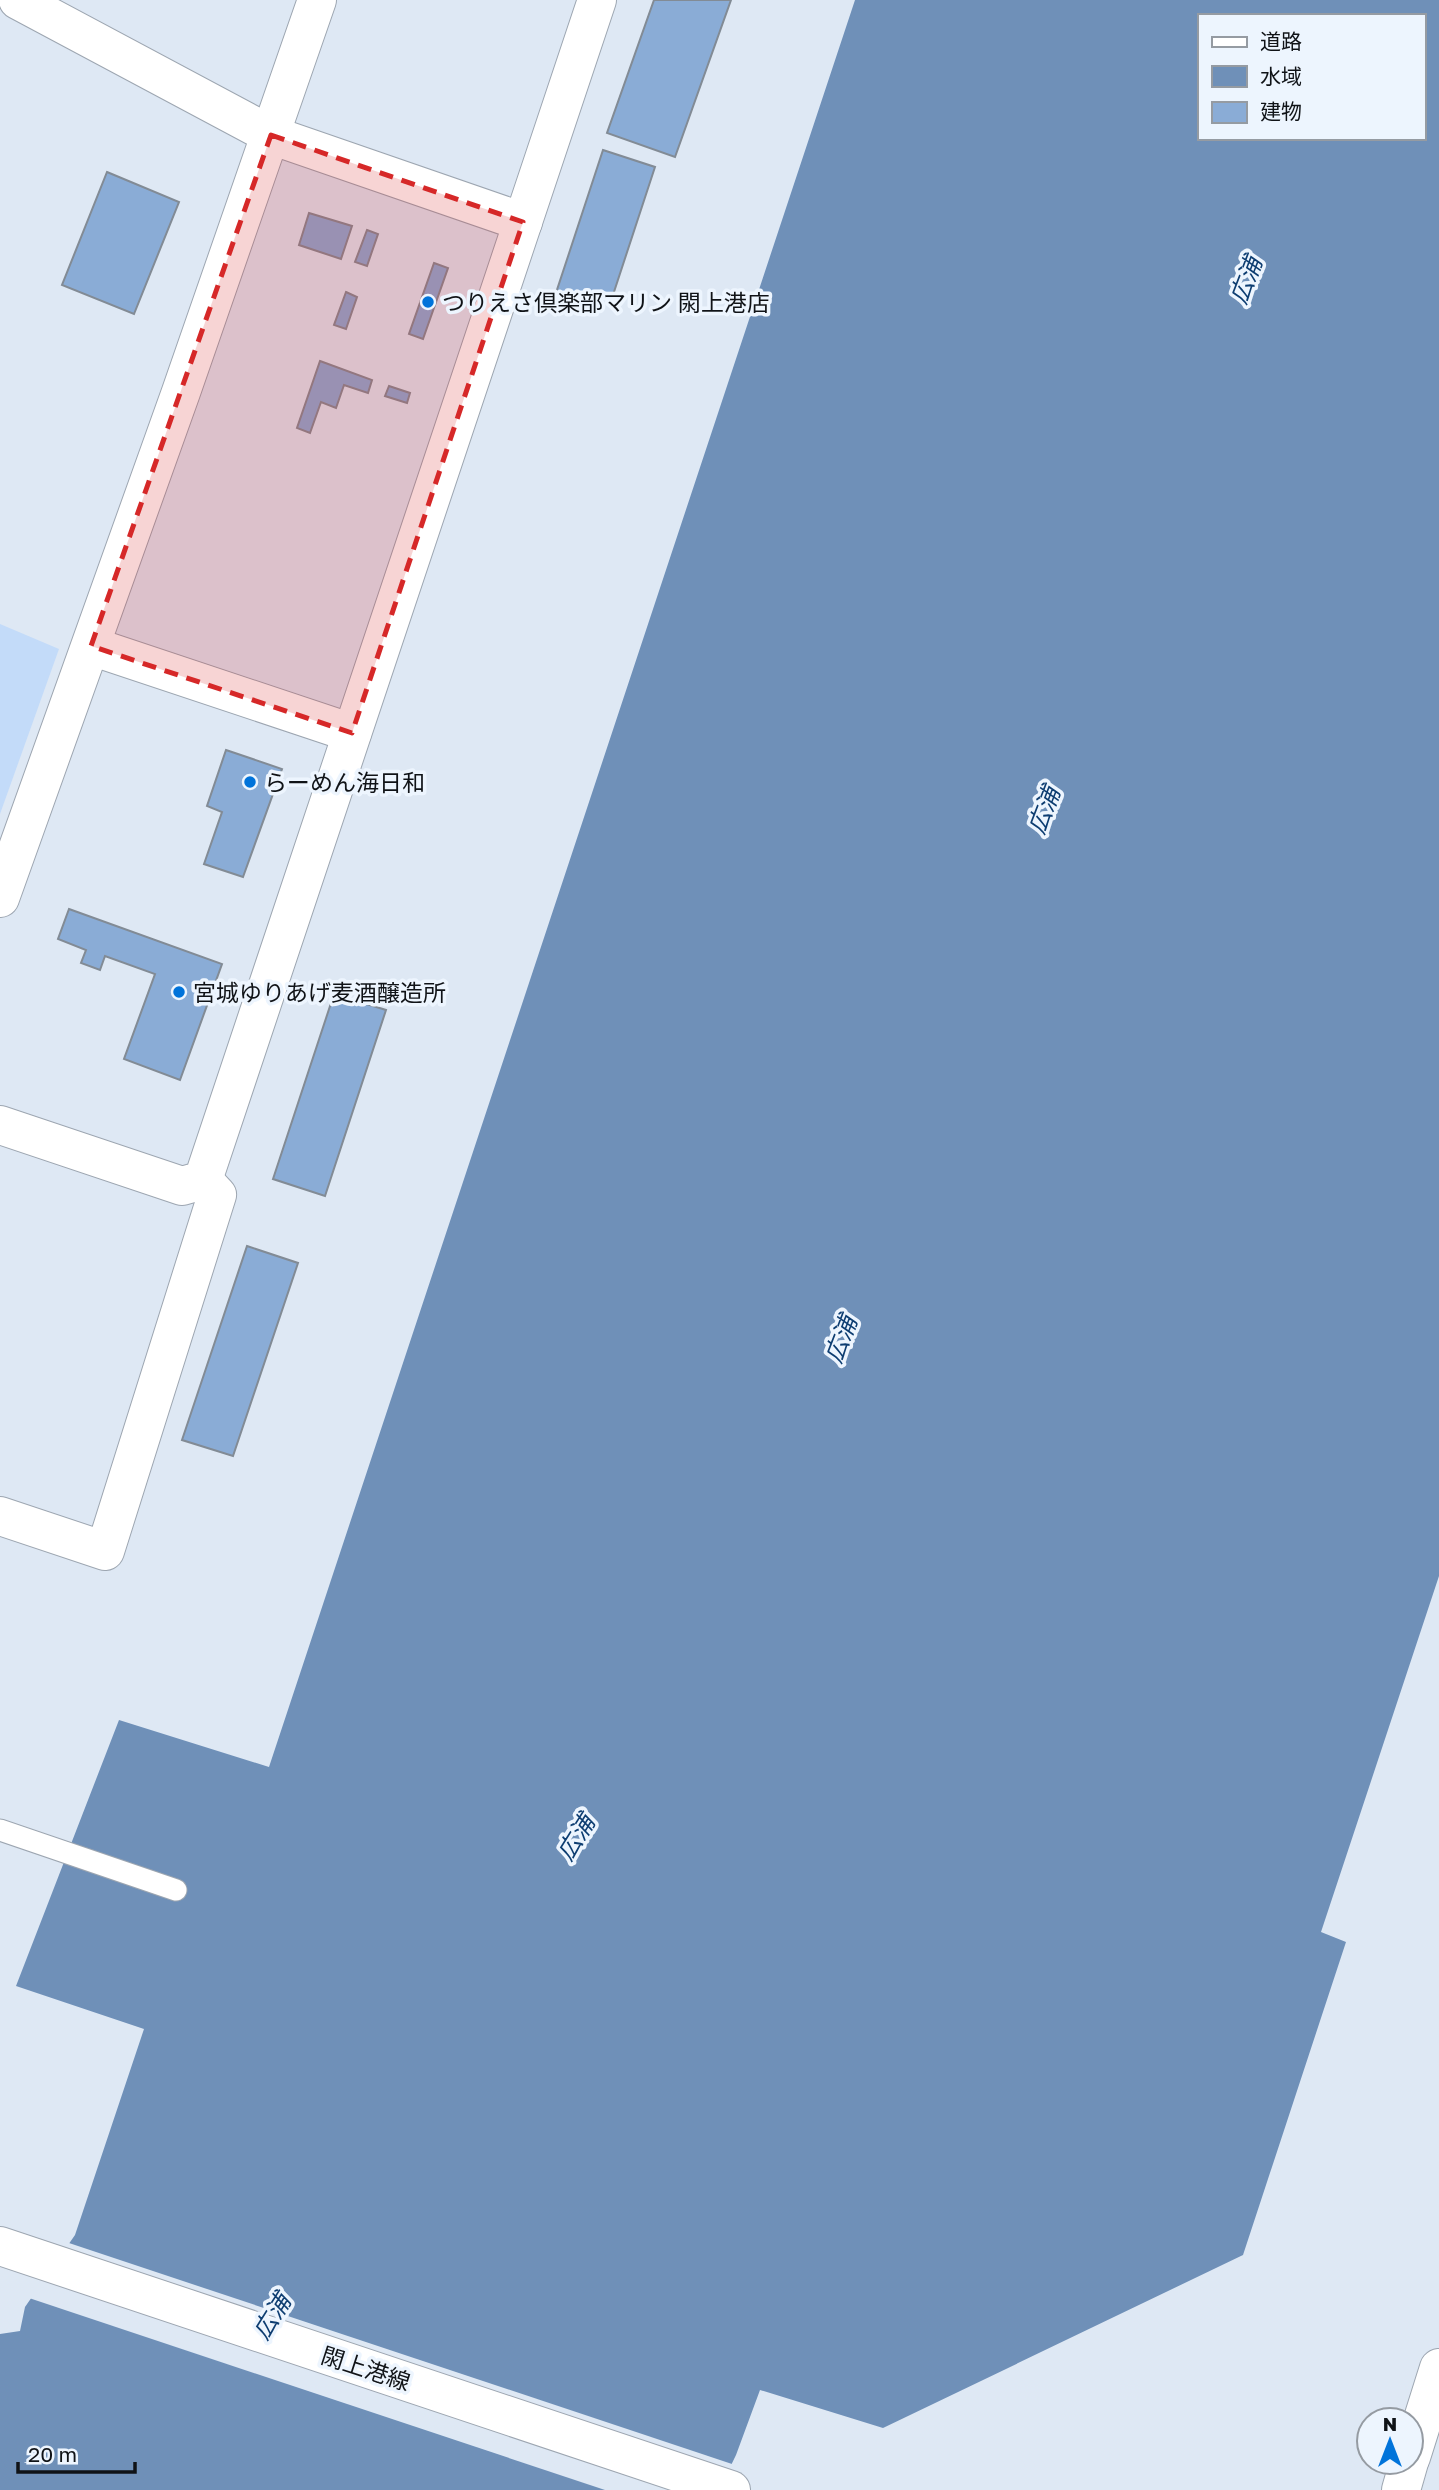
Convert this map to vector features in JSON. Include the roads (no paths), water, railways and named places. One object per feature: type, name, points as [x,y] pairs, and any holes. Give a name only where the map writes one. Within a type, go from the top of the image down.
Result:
[{"type":"street","points":[[18,0],[271,135],[523,222]]},
{"type":"street","points":[[0,898],[92,646],[317,0]]},
{"type":"street","points":[[203,1180],[597,0]]},
{"type":"street","points":[[92,646],[352,733]]},
{"type":"street","points":[[0,1125],[182,1186],[203,1180]]},
{"type":"street","points":[[0,1516],[105,1551],[217,1195],[203,1180]]},
{"type":"street","name":"閖上港線","points":[[0,2246],[731,2490]]},
{"type":"street","points":[[1425,2412],[1439,2368]]},
{"type":"lane","points":[[0,1830],[176,1890]]},
{"type":"water","name":"広浦","points":[[855,0],[1439,0],[1439,1576],[1321,1932],[1346,1942],[1243,2255],[883,2428],[760,2390],[736,2455],[719,2490],[0,2490],[0,2334],[20,2331],[25,2307],[75,2235],[144,2029],[16,1986],[119,1720],[269,1767]]},
{"type":"place","name":"つりえさ倶楽部マリン 閖上港店","points":[[428,302]]},
{"type":"place","name":"らーめん海日和","points":[[250,782]]},
{"type":"place","name":"宮城ゆりあげ麦酒醸造所","points":[[179,992]]}]
